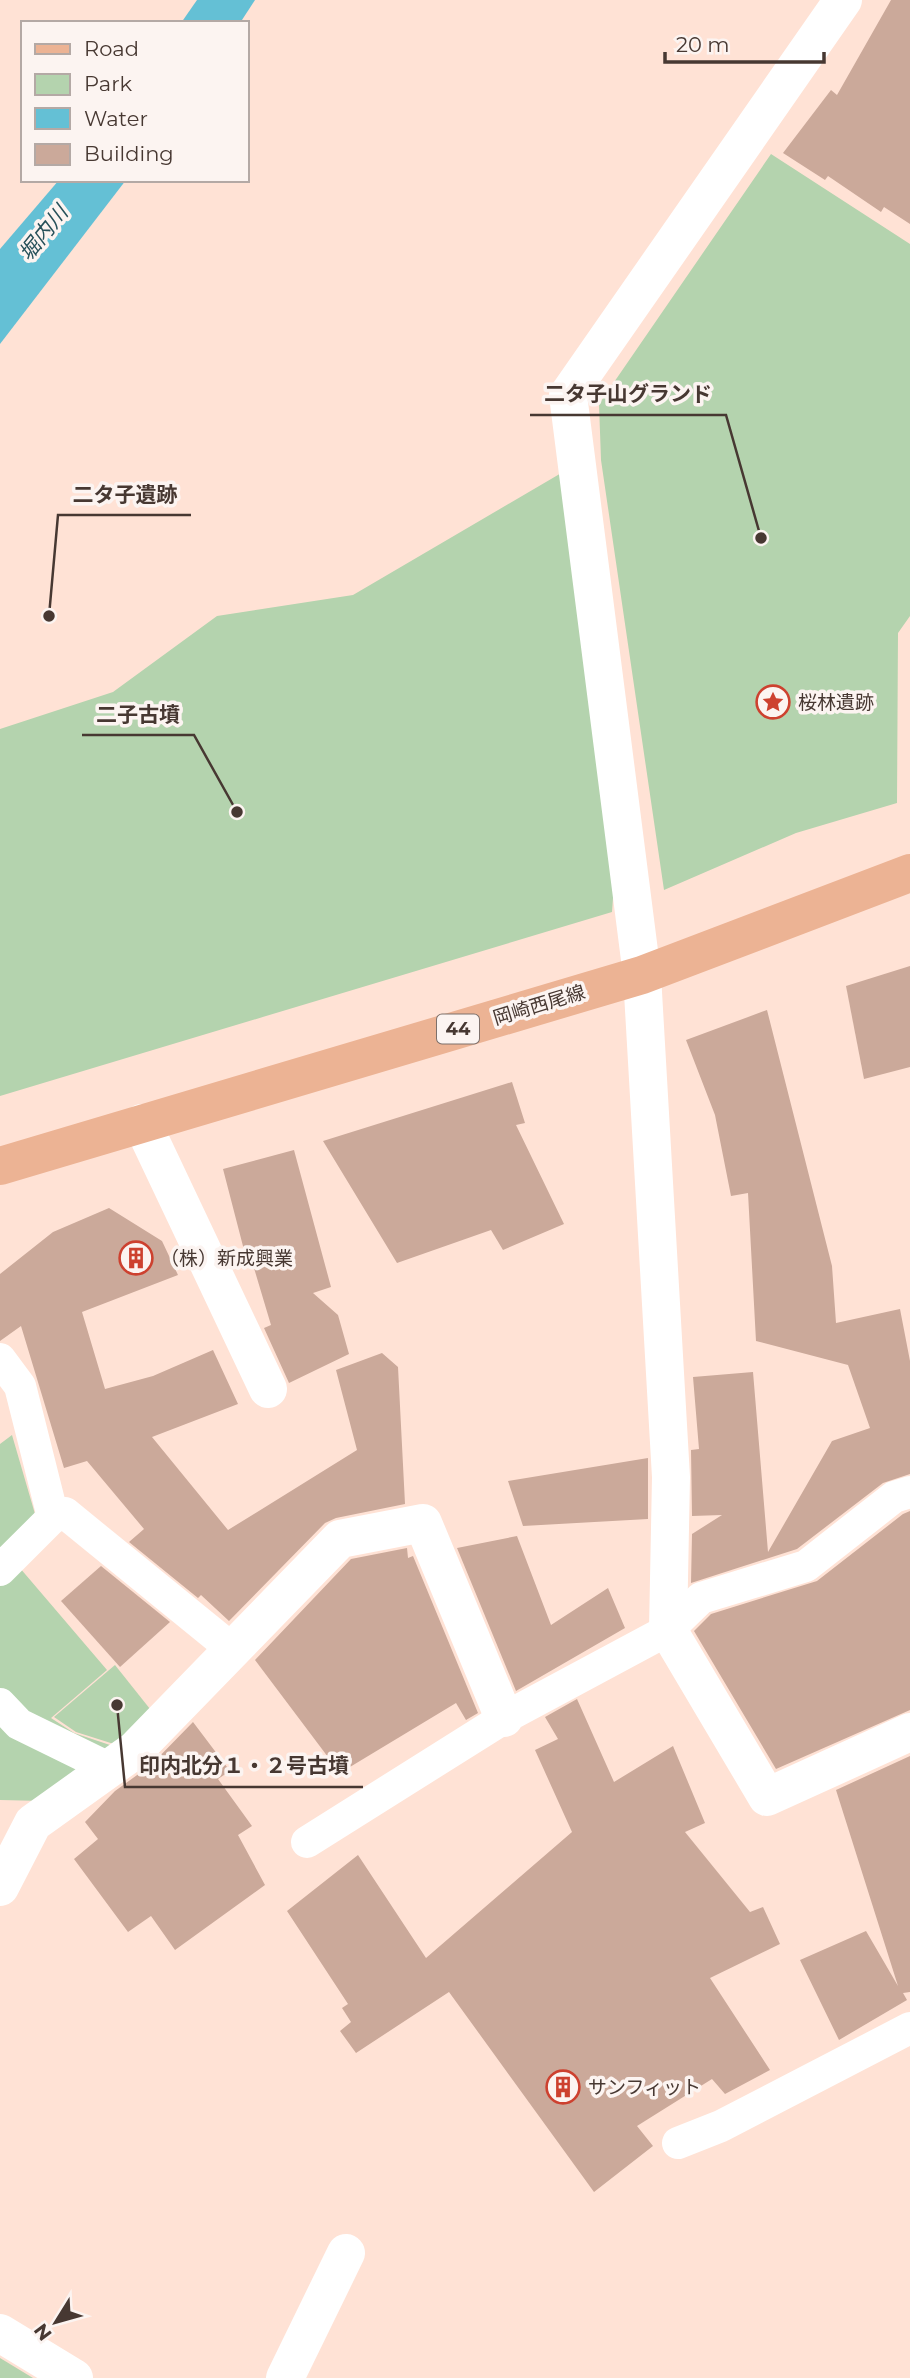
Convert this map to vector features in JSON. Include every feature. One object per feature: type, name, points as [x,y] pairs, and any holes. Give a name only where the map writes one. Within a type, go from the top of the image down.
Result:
[{"type":"main road","name":"岡崎西尾線","points":[[0,1166],[642,975],[910,873]]},
{"type":"street","points":[[843,0],[568,395],[642,975],[671,1477],[668,1630],[766,1797],[910,1732]]},
{"type":"street","points":[[142,1123],[268,1389]]},
{"type":"street","points":[[0,1887],[33,1823],[135,1750],[340,1539],[423,1523],[503,1718]]},
{"type":"street","points":[[285,2378],[346,2253]]},
{"type":"street","points":[[0,2333],[74,2378]]},
{"type":"lane","points":[[0,1359],[20,1387],[53,1517]]},
{"type":"lane","points":[[307,1842],[503,1718],[668,1630],[701,1598],[806,1566],[894,1497],[910,1492]]},
{"type":"lane","points":[[0,1570],[53,1517],[65,1513],[232,1649]]},
{"type":"lane","points":[[0,1704],[19,1724],[109,1768]]},
{"type":"lane","points":[[678,2143],[721,2126],[910,2028]]},
{"type":"green space","points":[[771,154],[910,244],[910,616],[898,633],[897,803],[796,833],[664,890],[601,460],[599,404]]},
{"type":"green space","points":[[563,472],[620,800],[612,912],[0,1096],[0,729],[113,692],[217,616],[353,595]]},
{"type":"green space","points":[[12,1435],[35,1514],[2,1547],[107,1670],[51,1718],[74,1733],[119,1748],[44,1801],[0,1800],[0,1444]]},
{"type":"green space","points":[[115,1665],[154,1714],[117,1745],[76,1732],[54,1717]]},
{"type":"green space","points":[[0,2358],[33,2378],[0,2378]]},
{"type":"water","points":[[197,0],[255,0],[241,21],[182,21]]},
{"type":"water","name":"堀内川","points":[[57,182],[124,182],[0,344],[0,249]]},
{"type":"building","points":[[891,0],[910,0],[910,224],[884,207],[881,212],[828,176],[825,180],[783,153],[831,90],[837,95]]},
{"type":"building","points":[[910,966],[910,1067],[864,1079],[846,986]]},
{"type":"building","points":[[767,1010],[832,1266],[836,1323],[900,1309],[910,1361],[910,1474],[883,1483],[797,1549],[691,1583],[692,1534],[722,1515],[692,1516],[691,1450],[699,1449],[693,1377],[753,1372],[768,1552],[832,1441],[870,1428],[848,1365],[756,1341],[748,1193],[731,1196],[715,1115],[686,1040]]},
{"type":"building","points":[[512,1082],[525,1123],[516,1125],[564,1224],[503,1250],[491,1230],[397,1263],[323,1141]]},
{"type":"building","points":[[294,1150],[331,1287],[313,1293],[338,1315],[349,1354],[289,1383],[264,1328],[271,1325],[248,1248],[244,1250],[223,1169]]},
{"type":"building","points":[[109,1208],[162,1241],[178,1275],[82,1312],[105,1389],[153,1376],[213,1350],[238,1404],[152,1437],[228,1530],[357,1450],[336,1370],[382,1353],[398,1367],[405,1504],[336,1518],[325,1523],[229,1621],[201,1595],[198,1598],[129,1542],[144,1529],[87,1461],[64,1468],[21,1326],[0,1341],[0,1274],[53,1232]]},
{"type":"building","points":[[648,1458],[648,1519],[523,1526],[508,1481]]},
{"type":"building","points":[[910,1511],[910,1710],[776,1769],[694,1631],[711,1614],[817,1581]]},
{"type":"building","points":[[517,1536],[551,1625],[608,1588],[625,1628],[516,1691],[457,1548]]},
{"type":"building","points":[[407,1548],[408,1558],[413,1556],[478,1713],[466,1720],[456,1703],[340,1773],[255,1660],[351,1559]]},
{"type":"building","points":[[101,1566],[170,1622],[120,1667],[61,1601]]},
{"type":"building","points":[[577,1699],[614,1782],[673,1746],[705,1823],[685,1832],[750,1912],[763,1907],[780,1944],[710,1978],[770,2070],[725,2094],[712,2079],[637,2126],[653,2146],[594,2192],[449,1992],[356,2053],[340,2031],[351,2022],[342,2008],[348,2004],[287,1911],[358,1855],[426,1958],[572,1832],[535,1750],[558,1739],[545,1717]]},
{"type":"building","points":[[193,1722],[230,1771],[218,1779],[252,1826],[238,1835],[265,1885],[175,1950],[151,1916],[128,1932],[74,1859],[98,1839],[85,1822],[115,1791],[151,1765]]},
{"type":"building","points":[[910,1756],[910,1992],[903,1993],[907,2000],[839,2040],[800,1960],[866,1931],[898,1986],[836,1790]]},
{"type":"place","name":"二タ子山グランド","points":[[761,538]]},
{"type":"place","name":"二タ子遺跡","points":[[49,616]]},
{"type":"place","name":"桜林遺跡","points":[[773,702]]},
{"type":"place","name":"二子古墳","points":[[237,812]]},
{"type":"place","name":"（株）新成興業","points":[[136,1258]]},
{"type":"place","name":"印内北分１・２号古墳","points":[[117,1705]]},
{"type":"place","name":"サンフィット","points":[[563,2087]]}]
